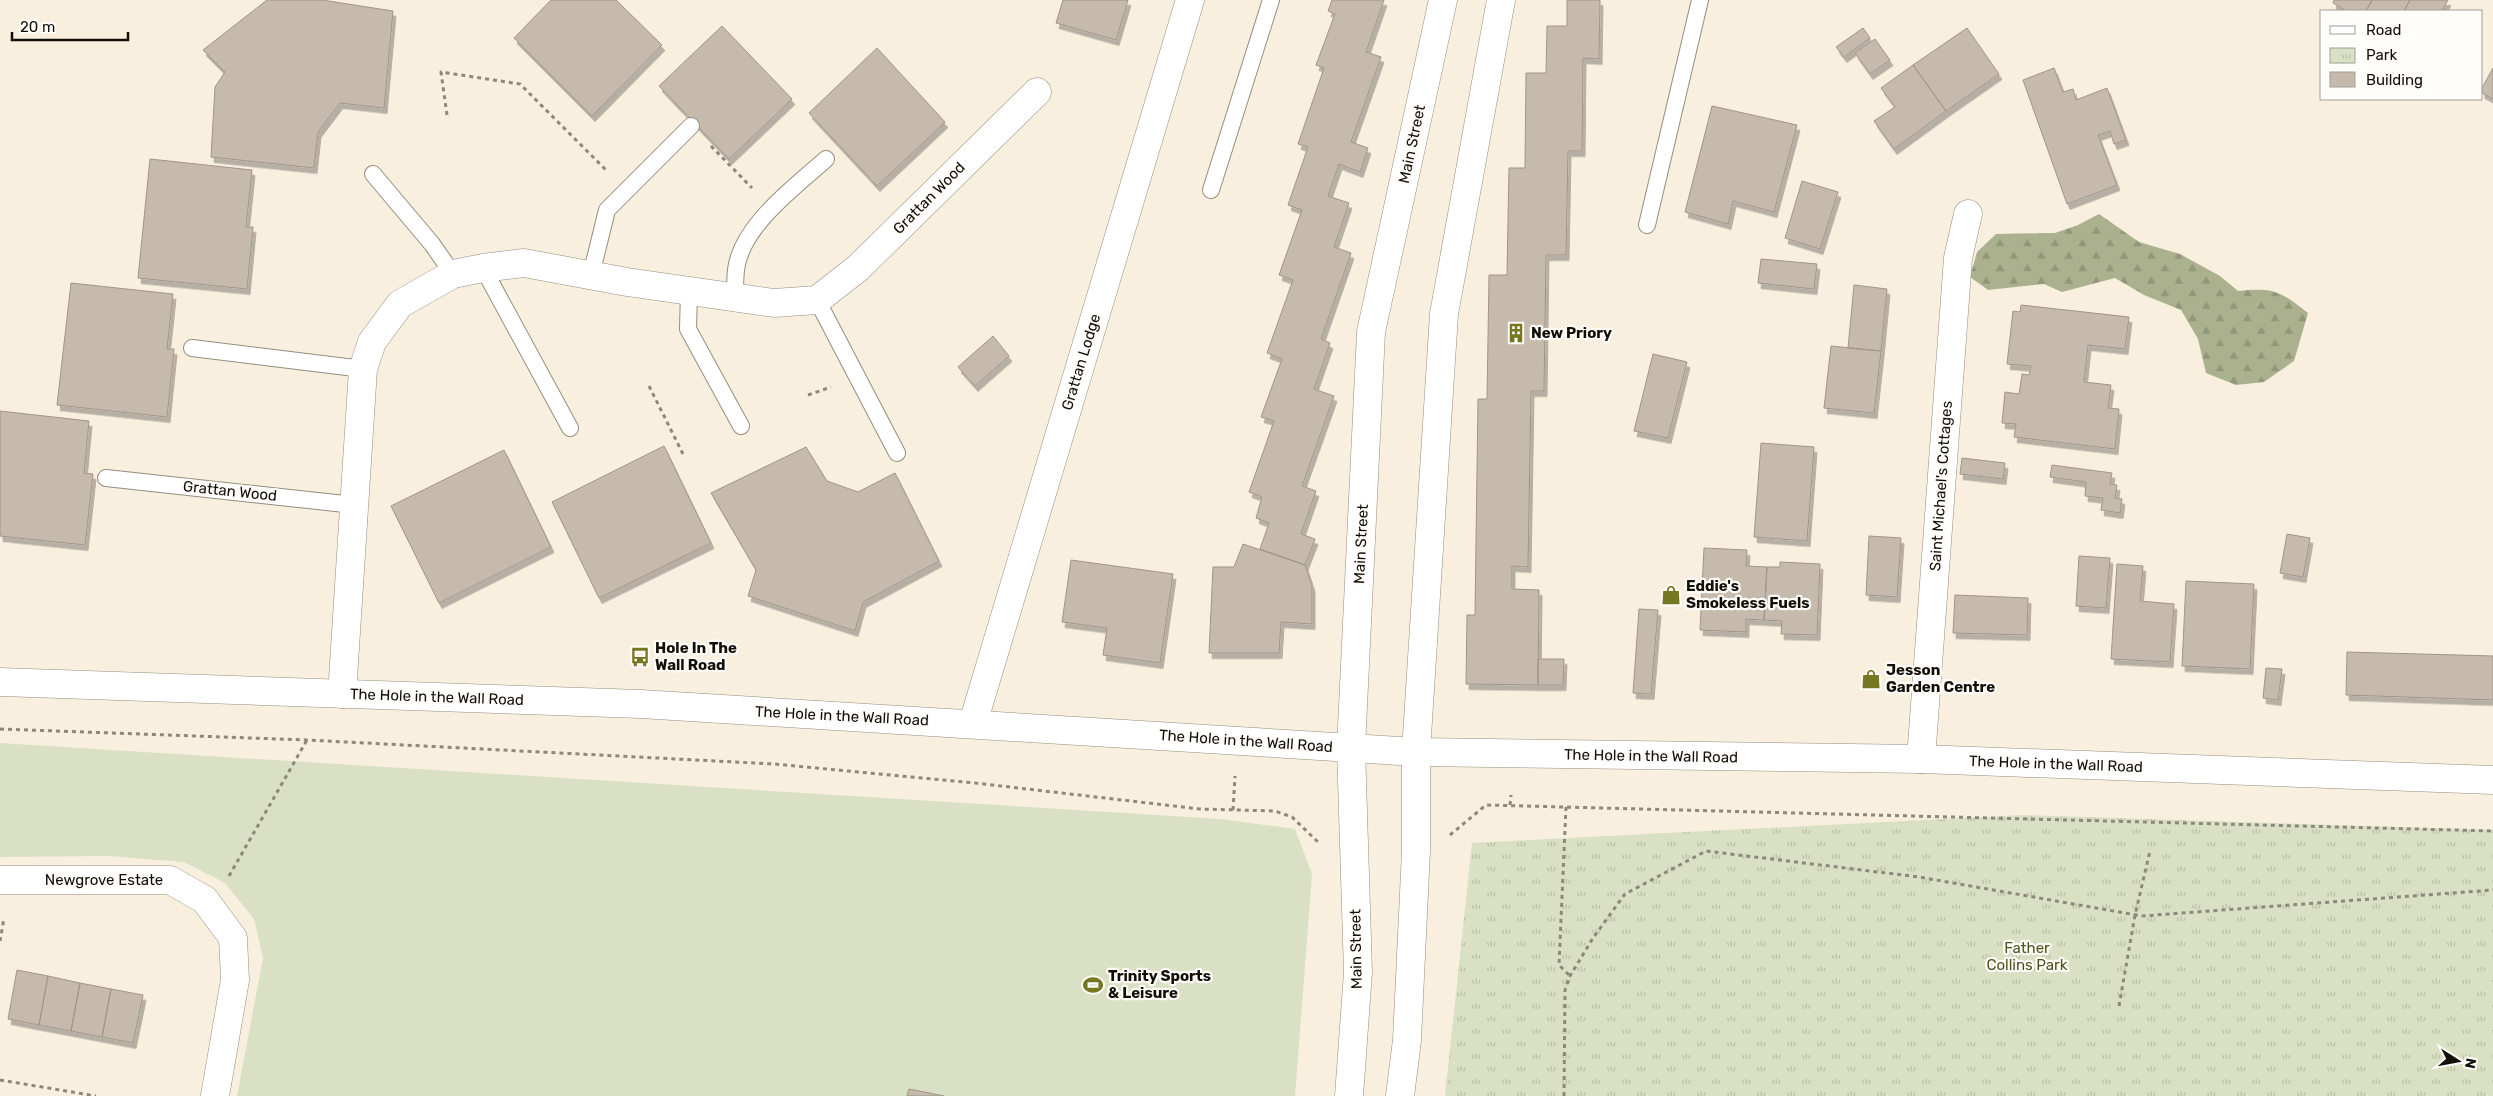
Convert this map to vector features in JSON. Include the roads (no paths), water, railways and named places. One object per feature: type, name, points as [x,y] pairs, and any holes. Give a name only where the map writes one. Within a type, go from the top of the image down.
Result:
[{"type":"street","name":"Grattan Lodge","points":[[973,723],[1190,0]]},
{"type":"street","name":"Main Street","points":[[1349,1096],[1358,972],[1351,748],[1371,332],[1443,0]]},
{"type":"street","points":[[1400,1096],[1407,1040],[1416,851],[1416,752],[1444,314],[1501,0]]},
{"type":"street","name":"Grattan Wood","points":[[817,300],[858,268],[1037,92]]},
{"type":"street","name":"Saint Michael's Cottages","points":[[1922,759],[1958,258],[1968,214]]},
{"type":"street","points":[[342,694],[363,369],[372,342],[400,304],[453,274],[524,263],[689,291],[774,303],[817,300]]},
{"type":"street","name":"The Hole in the Wall Road","points":[[0,682],[641,704],[973,723],[1416,752],[1922,759],[2493,780]]},
{"type":"street","name":"Newgrove Estate","points":[[0,880],[170,880],[204,900],[233,938],[235,980],[215,1096]]},
{"type":"lane","points":[[1211,190],[1271,0]]},
{"type":"lane","points":[[1647,225],[1700,0]]},
{"type":"lane","points":[[591,275],[607,210],[691,126]]},
{"type":"lane","points":[[735,297],[736,269],[749,234],[772,208],[826,159]]},
{"type":"lane","points":[[373,174],[432,244],[453,274]]},
{"type":"lane","points":[[483,268],[570,428]]},
{"type":"lane","points":[[689,291],[688,329],[741,426]]},
{"type":"lane","points":[[817,300],[897,453]]},
{"type":"lane","points":[[192,348],[363,369]]},
{"type":"lane","name":"Grattan Wood","points":[[106,478],[354,505]]},
{"type":"place","name":"New Priory","points":[[1516,333]]},
{"type":"place","name":"Eddie's Smokeless Fuels","points":[[1671,595]]},
{"type":"place","name":"Hole In The Wall Road","points":[[640,657]]},
{"type":"place","name":"Jesson Garden Centre","points":[[1871,679]]},
{"type":"place","name":"Trinity Sports & Leisure","points":[[1093,985]]},
{"type":"park label","name":"Father Collins Park","points":[[2027,956]]}]
